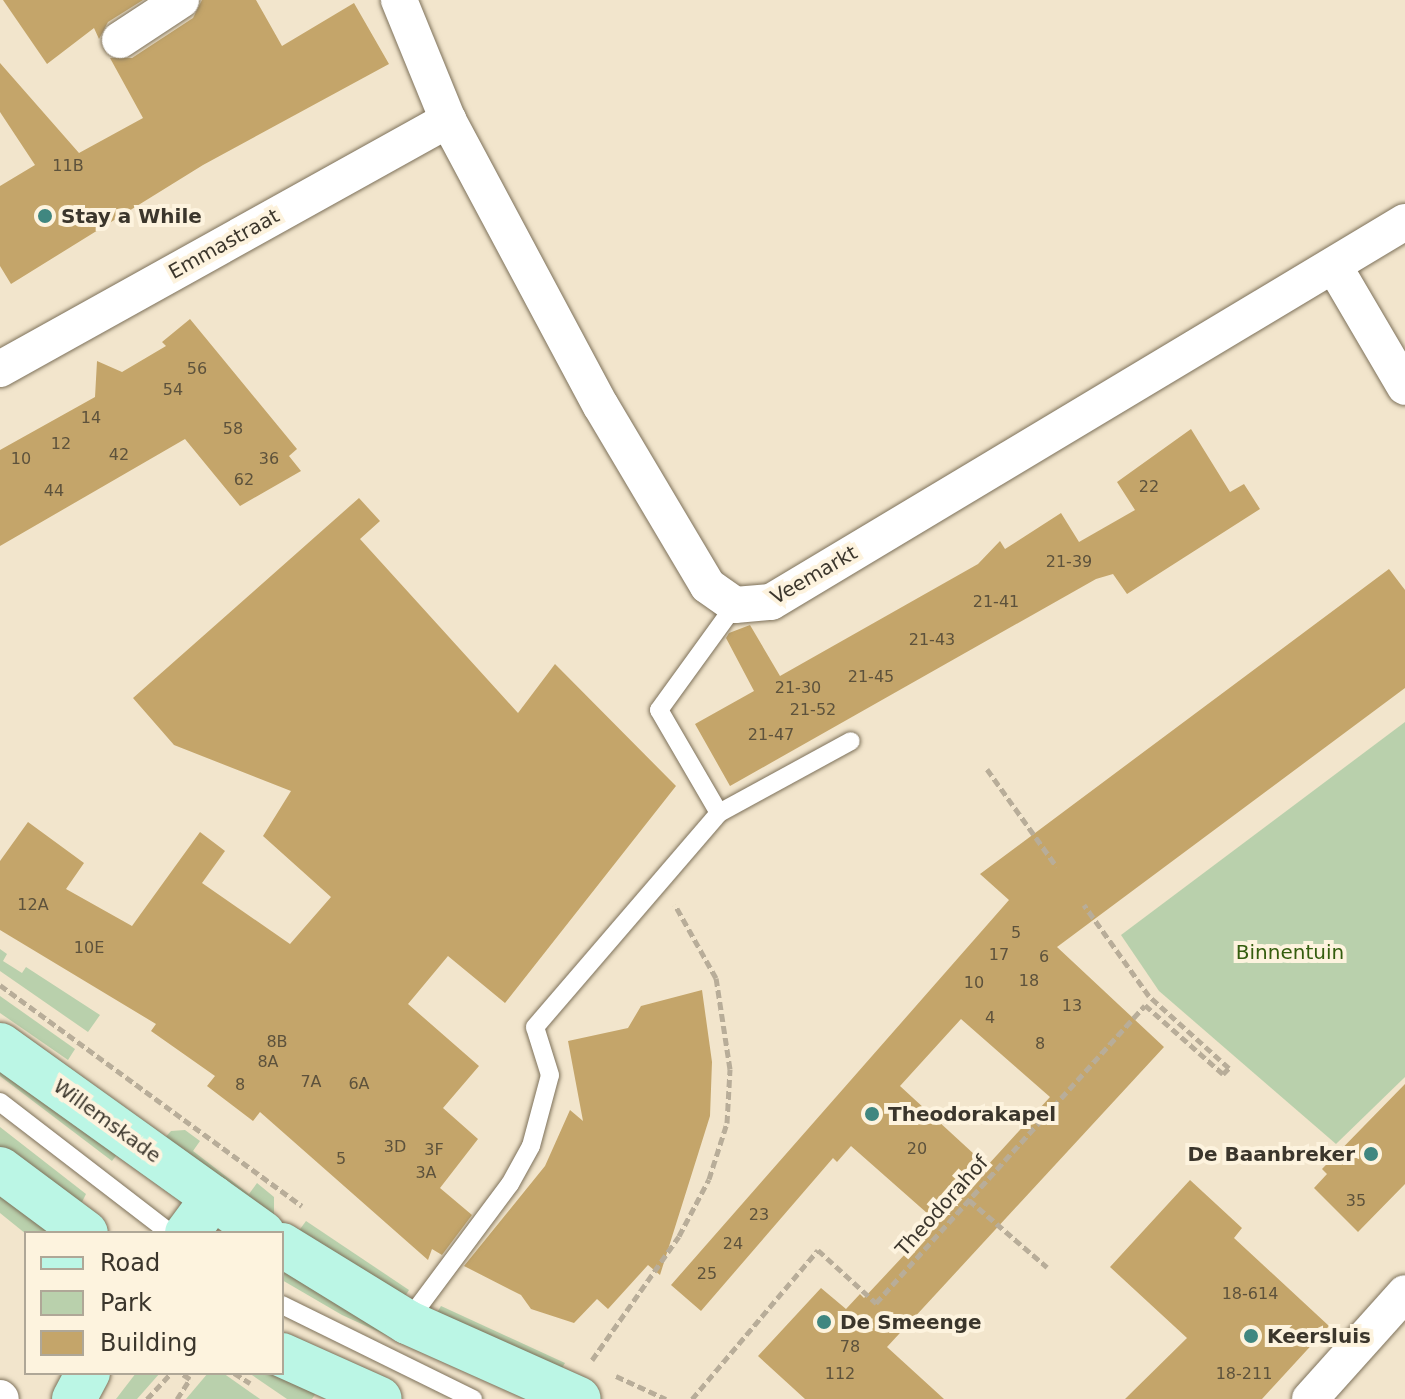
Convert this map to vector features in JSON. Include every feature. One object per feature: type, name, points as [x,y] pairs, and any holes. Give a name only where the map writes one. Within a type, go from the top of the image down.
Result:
[{"type":"main road","name":"Willemskade","points":[[0,1045],[260,1231]]},
{"type":"main road","points":[[0,1169],[83,1231]]},
{"type":"main road","points":[[188,1231],[213,1198]]},
{"type":"main road","points":[[284,1246],[407,1322],[584,1382]]},
{"type":"main road","points":[[284,1356],[380,1399]]},
{"type":"main road","points":[[74,1399],[87,1375]]},
{"type":"street","points":[[120,40],[181,0]]},
{"type":"street","points":[[399,0],[448,120],[601,406],[708,586],[735,605]]},
{"type":"street","name":"Emmastraat","points":[[0,369],[448,120]]},
{"type":"street","name":"Veemarkt","points":[[735,605],[771,602],[1405,222]]},
{"type":"street","points":[[1334,266],[1405,387]]},
{"type":"street","points":[[1310,1399],[1405,1293]]},
{"type":"lane","points":[[719,813],[659,710],[735,605]]},
{"type":"lane","points":[[407,1322],[510,1184],[531,1146],[550,1075],[535,1027],[719,813],[851,741]]},
{"type":"lane","points":[[0,1102],[167,1231]]},
{"type":"lane","points":[[284,1306],[473,1399]]},
{"type":"path","points":[[987,769],[1057,867]]},
{"type":"path","points":[[584,1382],[679,1236],[709,1179],[727,1123],[730,1069],[716,978],[689,919],[657,885]]},
{"type":"path","points":[[1084,905],[1151,998],[1229,1068],[1223,1074],[1145,1005]]},
{"type":"path","points":[[0,985],[174,1110]]},
{"type":"path","name":"Theodorahof","points":[[692,1399],[818,1250],[876,1303],[1151,998]]},
{"type":"path","points":[[969,1200],[1047,1267]]},
{"type":"path","points":[[147,1399],[169,1375]]},
{"type":"path","points":[[177,1399],[192,1376]]},
{"type":"green space","name":"Binnentuin","points":[[1405,722],[1405,1077],[1336,1144],[1159,991],[1121,935]]},
{"type":"green space","points":[[0,949],[7,954],[3,961],[22,973],[26,967],[100,1015],[88,1032],[0,971]]},
{"type":"green space","points":[[0,996],[75,1049],[68,1060],[0,1013]]},
{"type":"green space","points":[[0,1056],[122,1148],[112,1161],[0,1076]]},
{"type":"green space","points":[[0,1127],[86,1194],[79,1208],[0,1148]]},
{"type":"green space","points":[[185,1130],[200,1141],[193,1151],[249,1194],[257,1183],[274,1197],[274,1217],[162,1141],[171,1131]]},
{"type":"green space","points":[[0,1190],[51,1231],[24,1232],[0,1213]]},
{"type":"green space","points":[[306,1221],[409,1290],[402,1301],[298,1232]]},
{"type":"green space","points":[[284,1264],[526,1399],[342,1315],[284,1281]]},
{"type":"green space","points":[[441,1306],[565,1363],[558,1375],[434,1318]]},
{"type":"green space","points":[[284,1374],[318,1390],[312,1399],[287,1399],[252,1375]]},
{"type":"green space","points":[[134,1375],[158,1375],[137,1399],[116,1399]]},
{"type":"green space","points":[[206,1375],[226,1375],[260,1399],[186,1399]]},
{"type":"building","points":[[3,0],[143,0],[108,22],[99,39],[94,28],[47,64]]},
{"type":"building","points":[[202,0],[256,0],[282,46],[354,3],[389,64],[203,165],[11,284],[0,266],[0,186],[35,165],[0,112],[0,63],[79,153],[143,118],[110,58],[132,58],[193,18]]},
{"type":"building","points":[[190,319],[297,449],[289,456],[301,471],[240,506],[185,439],[0,546],[0,450],[95,397],[97,361],[122,372],[166,346],[162,342]]},
{"type":"building","points":[[1191,429],[1230,492],[1244,484],[1260,509],[1127,594],[1113,574],[1096,579],[730,786],[695,724],[754,691],[726,638],[729,633],[750,625],[780,676],[978,564],[1000,541],[1005,549],[1061,513],[1079,542],[1135,510],[1117,482]]},
{"type":"building","points":[[359,498],[380,521],[360,539],[518,713],[555,664],[676,786],[505,1003],[448,956],[408,1004],[479,1066],[443,1108],[478,1139],[440,1188],[472,1215],[442,1255],[432,1249],[428,1260],[260,1112],[253,1121],[207,1086],[215,1076],[151,1031],[156,1024],[0,930],[0,861],[28,822],[84,863],[66,889],[132,926],[200,832],[225,851],[202,883],[290,944],[331,897],[263,836],[291,791],[174,745],[133,698]]},
{"type":"building","points":[[1389,569],[1405,590],[1405,688],[1057,947],[1164,1047],[887,1347],[944,1399],[805,1399],[758,1356],[821,1288],[846,1309],[860,1294],[864,1298],[936,1221],[851,1146],[837,1162],[833,1158],[701,1311],[671,1285],[1009,900],[980,874]],"holes":[[[961,1019],[1050,1097],[987,1166],[900,1086]]]},
{"type":"building","points":[[702,990],[712,1062],[710,1116],[660,1275],[648,1265],[608,1309],[597,1299],[574,1323],[531,1309],[521,1295],[464,1266],[545,1166],[570,1110],[583,1121],[568,1041],[628,1028],[641,1006]]},
{"type":"building","name":"De Baanbreker","points":[[1405,1084],[1405,1184],[1358,1232],[1314,1188],[1327,1174],[1322,1169]]},
{"type":"building","points":[[1190,1180],[1242,1228],[1234,1238],[1329,1326],[1262,1399],[1125,1399],[1187,1338],[1110,1267]]},
{"type":"place","name":"Stay a While","points":[[45,216]]},
{"type":"place","name":"Theodorakapel","points":[[872,1114]]},
{"type":"place","name":"De Baanbreker","points":[[1371,1154]]},
{"type":"place","name":"De Smeenge","points":[[824,1322]]},
{"type":"place","name":"Keersluis","points":[[1251,1336]]}]
